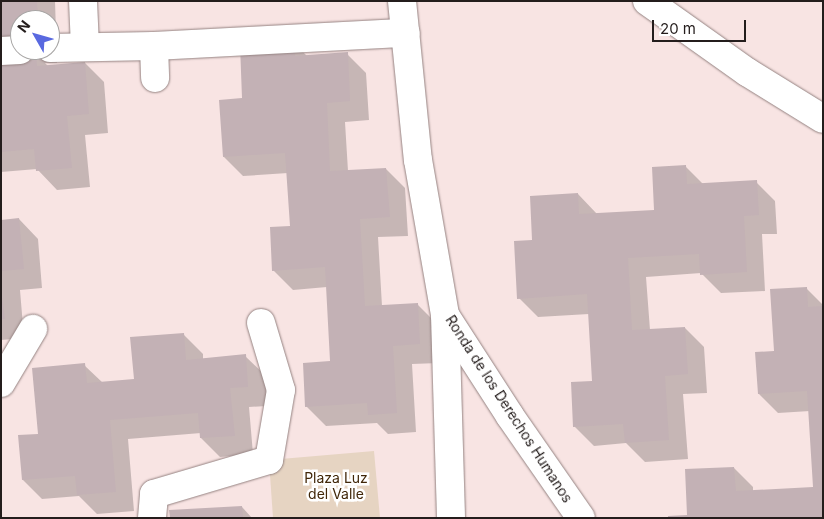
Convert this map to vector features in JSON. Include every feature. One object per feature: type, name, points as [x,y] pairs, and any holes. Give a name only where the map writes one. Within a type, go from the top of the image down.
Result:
[{"type":"street","name":"Ronda de los Derechos Humanos","points":[[402,1],[418,160],[445,315],[510,416],[581,518]]},
{"type":"street","points":[[647,1],[747,72],[823,119]]},
{"type":"street","points":[[83,2],[85,48]]},
{"type":"street","points":[[60,48],[154,46],[406,33]]},
{"type":"street","points":[[154,46],[155,78]]},
{"type":"street","points":[[445,315],[450,518]]},
{"type":"street","points":[[152,518],[154,494],[269,460],[281,390],[261,323]]},
{"type":"street","points":[[1,384],[33,329]]},
{"type":"green space","name":"Plaza Luz del Valle","points":[[374,451],[380,518],[273,518],[269,460]]},
{"type":"building","points":[[1,1],[37,1],[37,10],[10,10],[10,45],[1,45]]},
{"type":"building","points":[[294,42],[295,56],[348,52],[350,101],[327,103],[330,171],[386,168],[390,217],[360,219],[365,306],[418,303],[420,344],[393,346],[397,413],[368,415],[367,403],[305,407],[303,363],[330,361],[325,267],[272,271],[270,227],[290,226],[285,153],[223,157],[219,100],[242,98],[240,45]]},
{"type":"building","points":[[10,54],[10,60],[37,60],[37,66],[85,62],[89,114],[67,116],[72,168],[36,171],[34,149],[1,152],[1,55]]},
{"type":"building","points":[[686,165],[687,184],[757,180],[759,215],[744,216],[747,272],[700,275],[699,254],[628,258],[632,330],[685,327],[688,374],[665,376],[669,440],[625,443],[623,424],[573,427],[571,382],[592,381],[587,294],[517,299],[514,241],[532,240],[530,196],[578,193],[579,214],[654,210],[652,167]]},
{"type":"building","points":[[19,218],[24,269],[1,271],[1,220]]},
{"type":"building","points":[[807,287],[808,307],[823,306],[823,518],[668,518],[668,516],[687,515],[685,469],[734,467],[736,491],[813,487],[807,391],[758,394],[755,352],[774,351],[770,289]]},
{"type":"building","points":[[1,290],[5,319],[1,319]]},
{"type":"building","points":[[184,333],[186,360],[246,354],[248,387],[230,388],[235,436],[200,438],[198,413],[110,420],[116,492],[77,495],[75,476],[22,480],[18,435],[38,434],[32,368],[85,363],[87,383],[134,379],[130,337]]},
{"type":"building","points":[[242,506],[243,518],[170,518],[169,510]]}]
